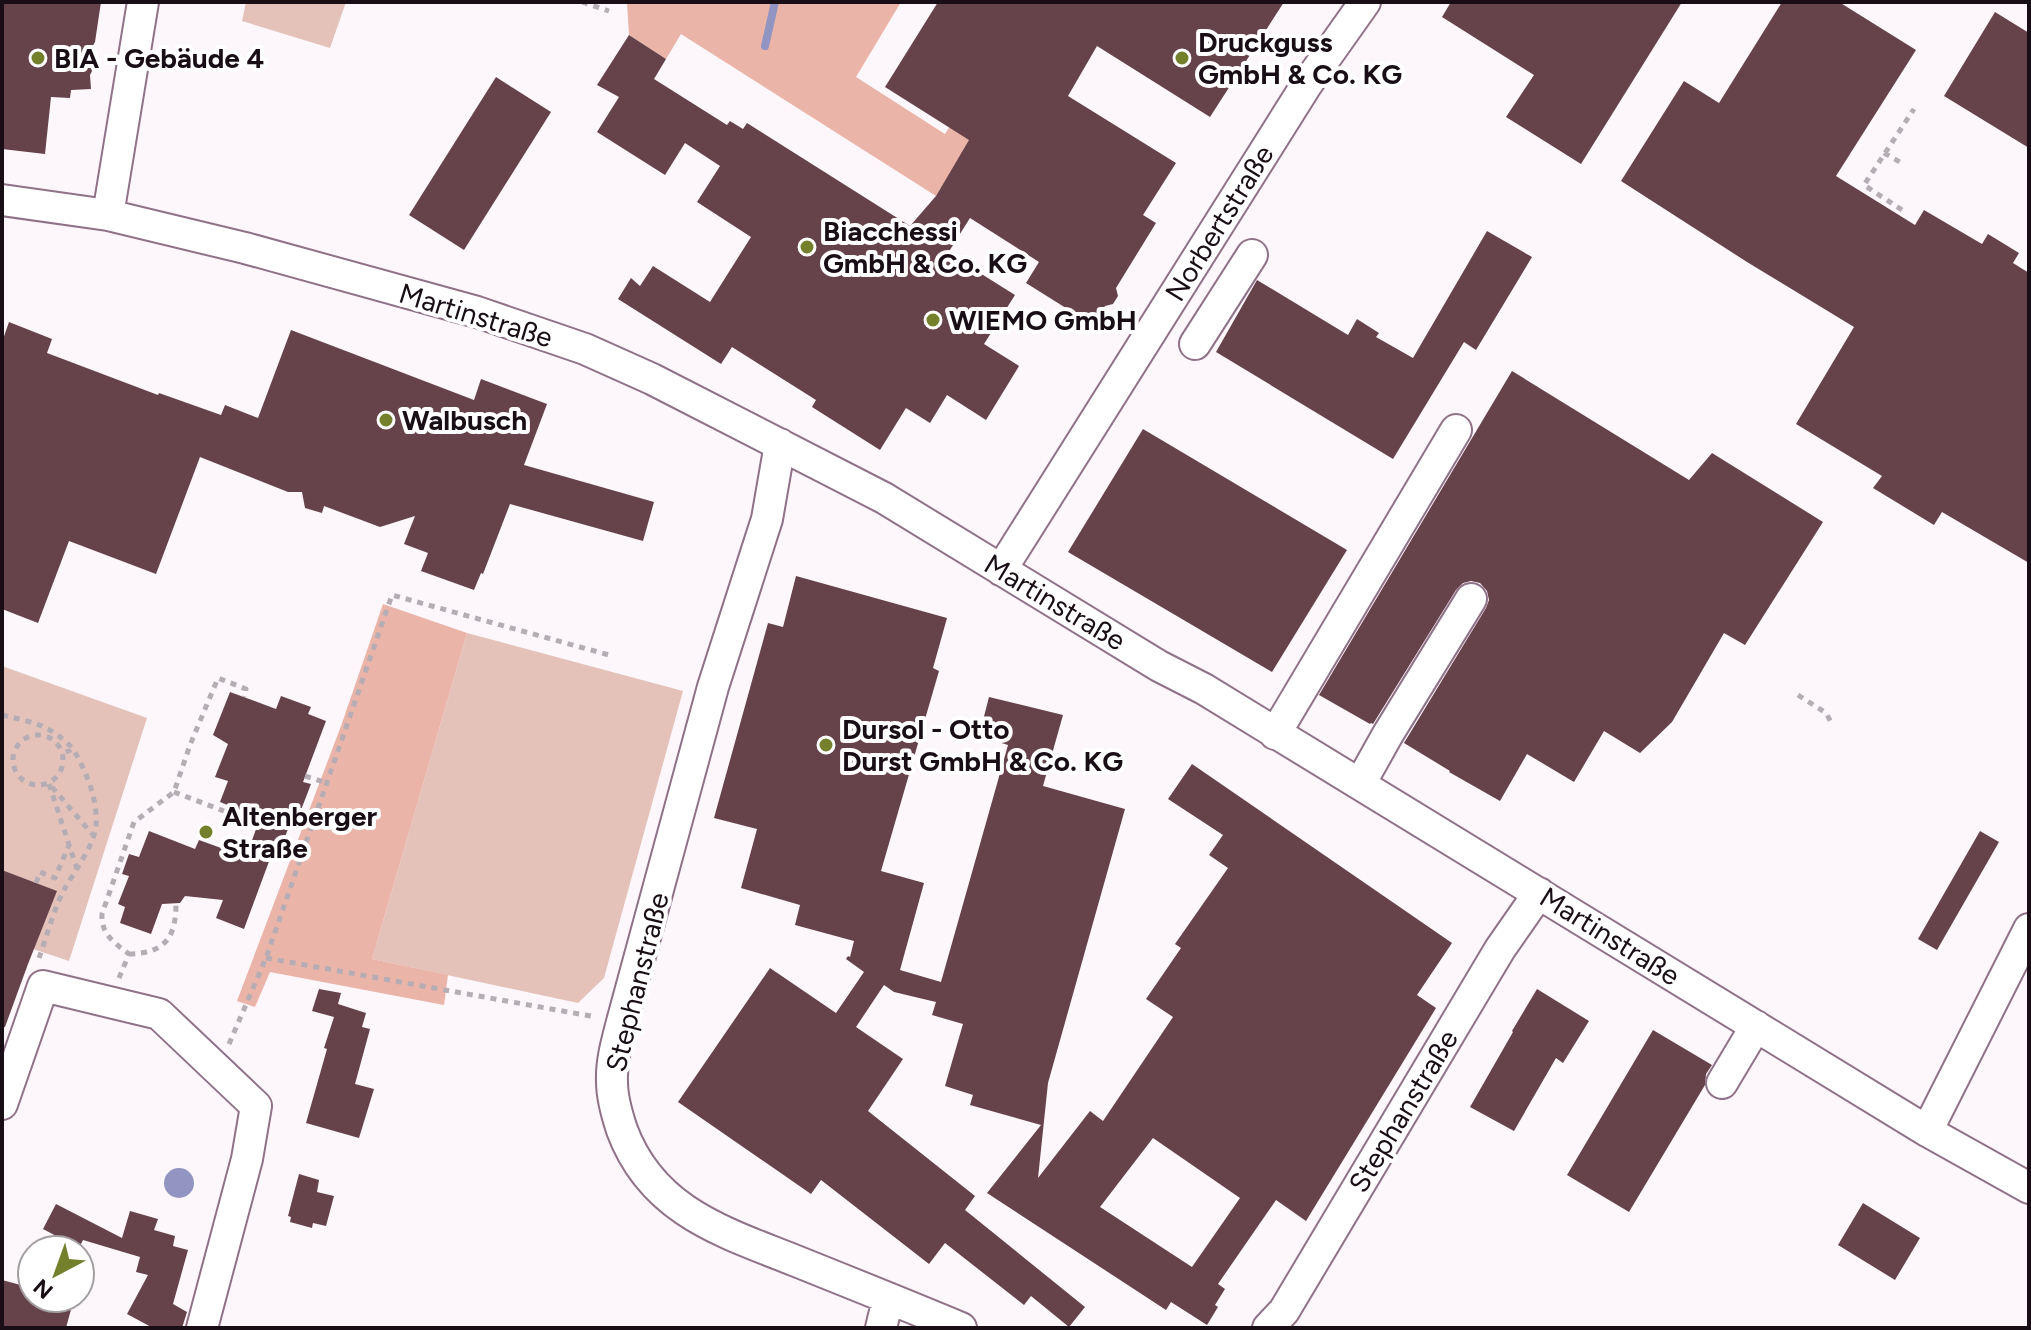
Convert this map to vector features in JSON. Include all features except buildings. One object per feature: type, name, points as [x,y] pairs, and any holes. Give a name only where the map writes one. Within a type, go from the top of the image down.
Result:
[{"type":"street","points":[[108,215],[143,2]]},
{"type":"street","name":"Norbertstraße","points":[[1001,570],[1307,84],[1365,2]]},
{"type":"street","name":"Martinstraße","points":[[2,200],[108,215],[292,260],[477,312],[551,337],[652,379],[884,498],[1159,666],[1204,689],[1927,1131],[2029,1188]]},
{"type":"street","points":[[1195,344],[1252,255]]},
{"type":"street","points":[[1275,734],[1456,430]]},
{"type":"street","name":"Stephanstraße","points":[[780,444],[767,519],[713,687],[622,1022],[611,1083],[629,1147],[645,1174],[674,1202],[714,1229],[884,1314],[961,1328]]},
{"type":"street","points":[[1360,784],[1471,599]]},
{"type":"street","name":"Stephanstraße","points":[[1268,1328],[1284,1311],[1492,963],[1539,893]]},
{"type":"street","points":[[1927,1131],[2029,929]]},
{"type":"street","points":[[2,1104],[43,986],[159,1014],[256,1106],[247,1159],[202,1328]]},
{"type":"street","points":[[1722,1083],[1756,1026]]},
{"type":"path","points":[[582,2],[609,11]]},
{"type":"path","points":[[1902,210],[1864,185],[1914,109]]},
{"type":"path","points":[[1884,153],[1900,162]]},
{"type":"path","points":[[217,1070],[266,958],[392,595],[609,655]]},
{"type":"path","points":[[176,903],[173,929],[161,948],[144,954],[129,954],[114,943],[101,924],[134,822],[174,792],[218,678],[246,689],[244,697]]},
{"type":"path","points":[[1798,695],[1826,713],[1832,724]]},
{"type":"path","points":[[2,715],[42,725],[61,736],[83,765],[90,784],[96,828],[77,870],[64,889],[31,981],[43,986]]},
{"type":"path","points":[[36,735],[53,739],[63,753],[63,768],[48,784],[31,785],[17,775],[13,767],[15,749],[27,737],[36,735]]},
{"type":"path","points":[[63,753],[73,749]]},
{"type":"path","points":[[305,776],[327,783]]},
{"type":"path","points":[[48,784],[93,835]]},
{"type":"path","points":[[48,784],[77,870]]},
{"type":"path","points":[[174,792],[258,824]]},
{"type":"path","points":[[36,883],[40,872],[55,878],[70,844]]},
{"type":"path","points":[[111,1002],[129,954]]},
{"type":"path","points":[[266,958],[622,1022]]},
{"type":"shaded area","points":[[246,2],[346,2],[330,48],[242,21]]},
{"type":"shaded area","points":[[627,2],[901,2],[856,77],[945,134],[1009,33],[1016,63],[936,196],[681,34],[666,59],[629,35]]},
{"type":"shaded area","points":[[383,604],[467,633],[372,959],[448,975],[444,1005],[270,972],[255,1007],[237,1001],[341,726]]},
{"type":"shaded area","points":[[467,633],[683,691],[604,978],[578,1003],[372,959]]},
{"type":"shaded area","points":[[2,666],[147,718],[69,961],[33,949],[56,891],[2,870]]},
{"type":"water","points":[[179,1168],[190,1172],[194,1183],[190,1194],[179,1198],[168,1194],[164,1183],[168,1172]]},
{"type":"waterway","points":[[765,46],[775,2]]},
{"type":"place","name":"BIA - Gebäude 4","points":[[38,58]]},
{"type":"place","name":"Druckguss GmbH & Co. KG","points":[[1182,58]]},
{"type":"place","name":"Biacchessi GmbH & Co. KG","points":[[807,247]]},
{"type":"place","name":"WIEMO GmbH","points":[[933,320]]},
{"type":"place","name":"Walbusch","points":[[386,420]]},
{"type":"place","name":"Dursol - Otto Durst GmbH & Co. KG","points":[[826,745]]},
{"type":"place","name":"Altenberger Straße","points":[[206,832]]}]
